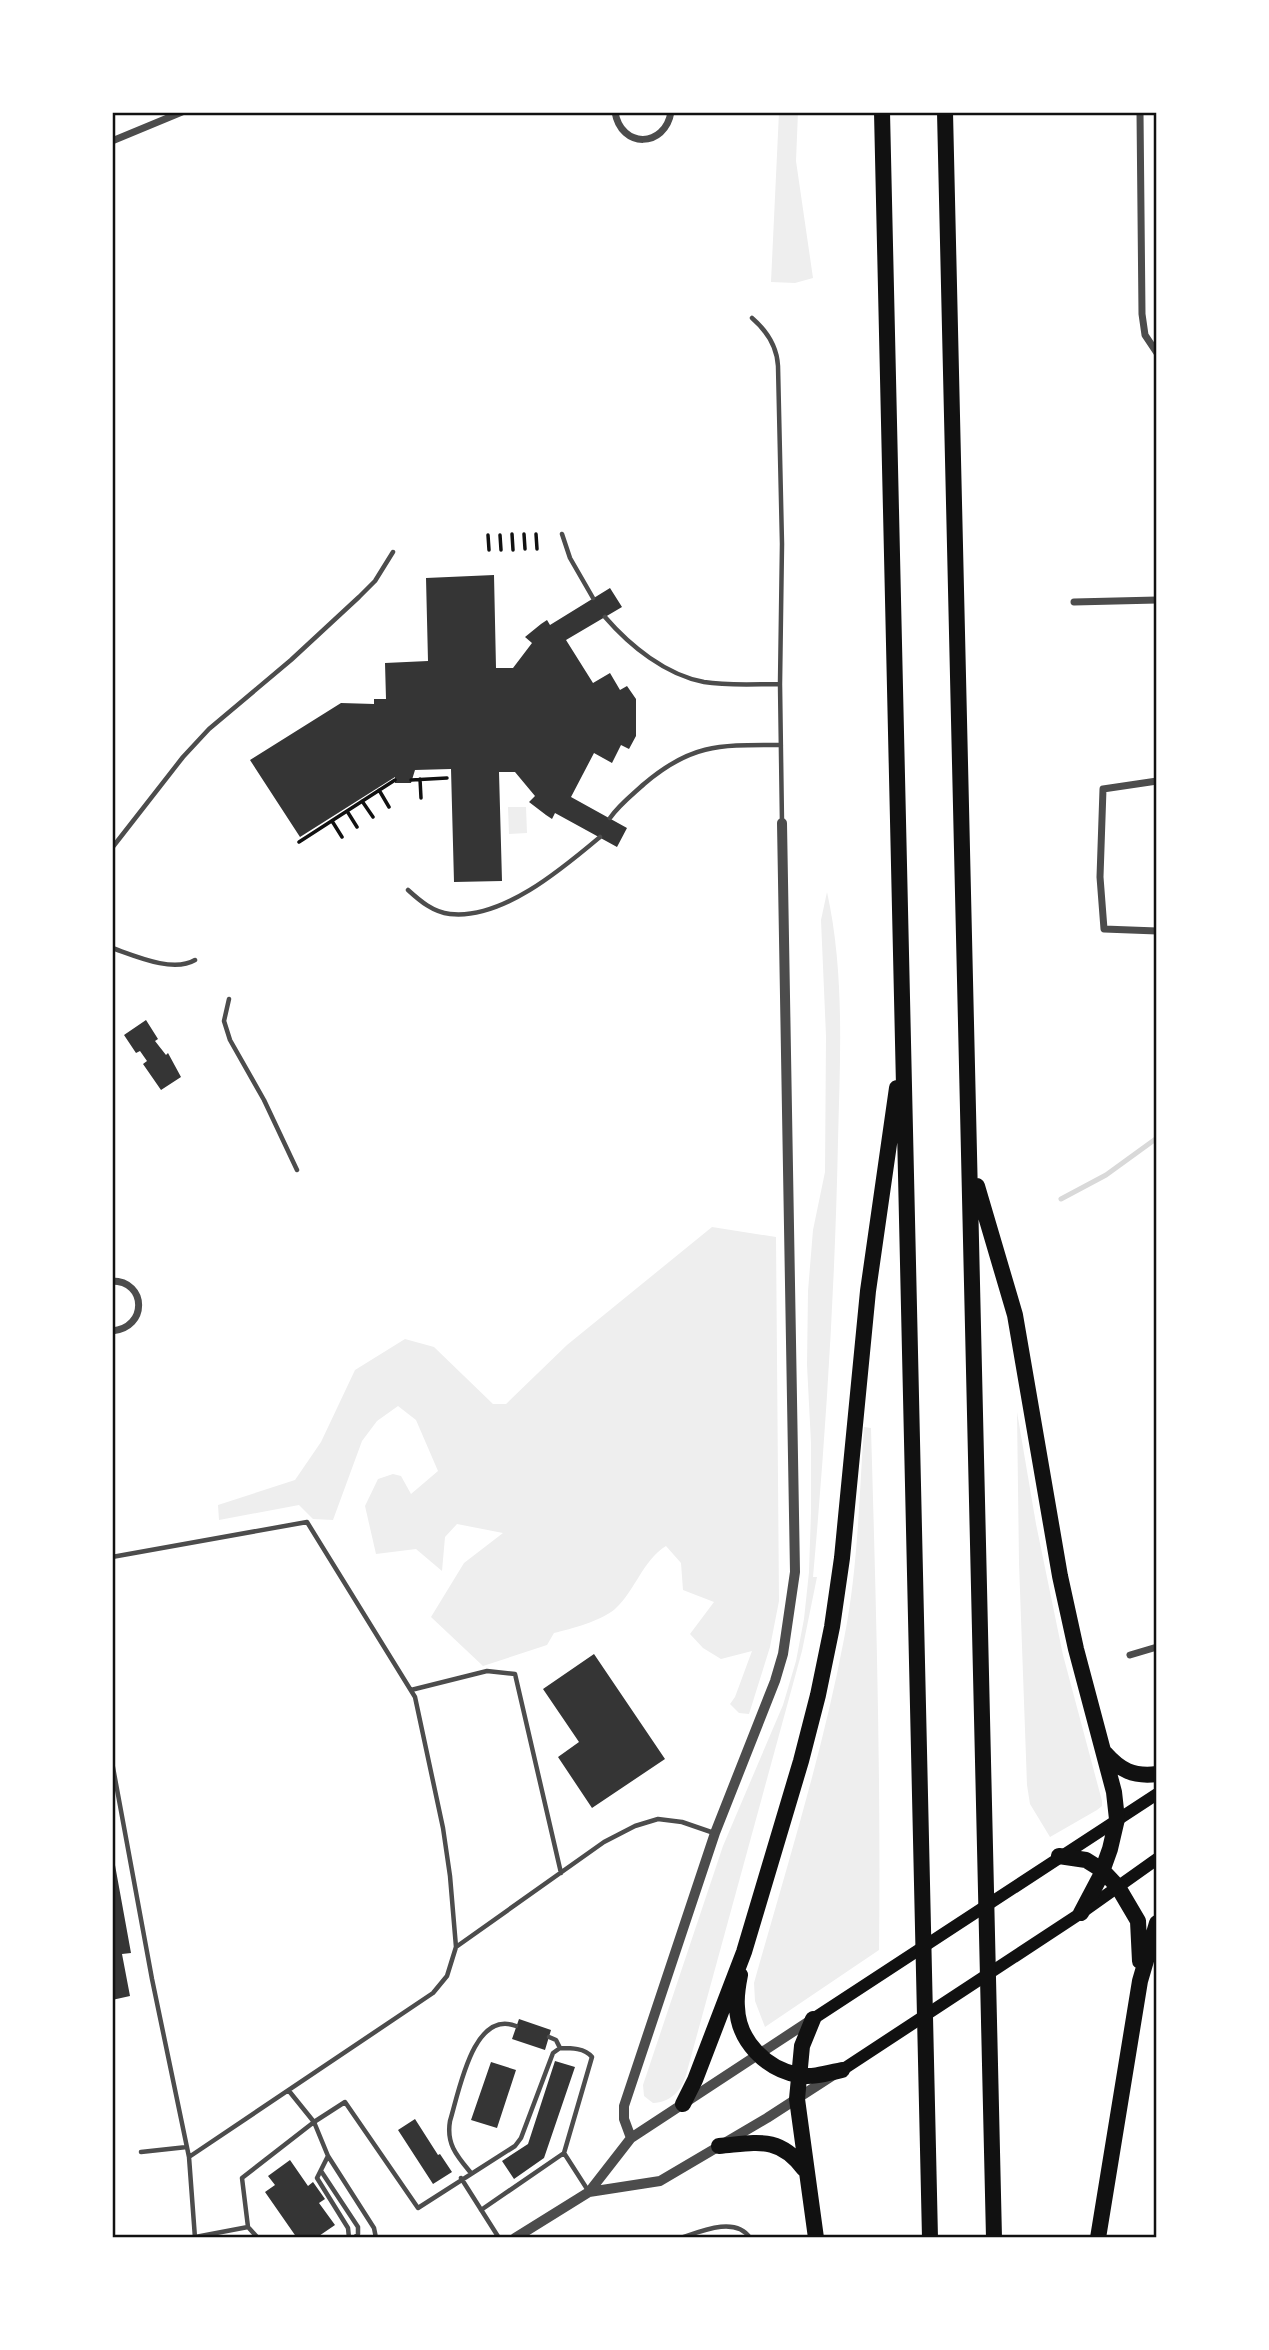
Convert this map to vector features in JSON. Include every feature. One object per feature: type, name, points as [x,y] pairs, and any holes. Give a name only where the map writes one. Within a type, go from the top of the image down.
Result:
[{"type":"highway","points":[[882,112],[930,2238]]},
{"type":"highway","points":[[945,112],[994,2238]]},
{"type":"highway","points":[[683,2104],[695,2080],[719,2011],[744,1952],[801,1761],[832,1627],[842,1558],[868,1291],[904,1044]]},
{"type":"highway","points":[[970,1165],[1015,1315],[1060,1576],[1114,1792],[1117,1819],[1102,1870],[1081,1913]]},
{"type":"highway","points":[[1102,1750],[1127,1773],[1144,1776],[1157,1774]]},
{"type":"highway","points":[[1059,1856],[1086,1860],[1102,1870],[1118,1886],[1138,1922],[1140,1981]]},
{"type":"highway","points":[[1098,2238],[1140,1981],[1157,1923]]},
{"type":"highway","points":[[744,1952],[736,2007],[742,2031],[757,2055],[772,2065],[798,2075],[818,2075],[842,2070]]},
{"type":"highway","points":[[813,2019],[802,2046],[797,2099],[816,2238]]},
{"type":"highway","points":[[719,2146],[763,2142],[780,2146],[793,2155],[805,2170]]},
{"type":"main road","points":[[813,2019],[1157,1794]]},
{"type":"main road","points":[[842,2070],[1081,1913],[1157,1859]]},
{"type":"street","points":[[112,141],[182,112]]},
{"type":"street","points":[[615,112],[621,129],[628,135],[647,139],[664,131],[671,112]]},
{"type":"street","points":[[1140,112],[1142,314],[1145,335],[1157,353]]},
{"type":"street","points":[[1074,602],[1157,600]]},
{"type":"street","points":[[1157,781],[1103,789],[1100,877],[1104,929],[1157,931]]},
{"type":"street","points":[[631,2138],[624,2119],[624,2106],[715,1833],[763,1716],[783,1654],[795,1572],[782,824]]},
{"type":"street","points":[[112,1281],[126,1283],[132,1288],[139,1303],[136,1318],[131,1324],[112,1331]]},
{"type":"street","points":[[1130,1655],[1157,1647]]},
{"type":"street","points":[[514,2238],[589,2192],[631,2138],[813,2019]]},
{"type":"street","points":[[589,2192],[660,2180],[842,2070]]},
{"type":"lane","points":[[752,318],[768,335],[777,356],[782,544],[782,824]]},
{"type":"lane","points":[[562,534],[570,558],[593,598]]},
{"type":"lane","points":[[112,848],[183,757],[209,729],[292,660],[359,597],[375,581],[393,552]]},
{"type":"lane","points":[[606,617],[645,653],[683,676],[715,683],[780,684]]},
{"type":"lane","points":[[610,818],[625,800],[658,773],[691,753],[722,746],[781,746]]},
{"type":"lane","points":[[408,890],[427,906],[451,914],[493,908],[521,895],[600,837]]},
{"type":"lane","points":[[112,948],[164,963],[186,965],[195,960]]},
{"type":"lane","points":[[229,999],[224,1021],[230,1040],[264,1100],[297,1170]]},
{"type":"lane","points":[[112,1557],[307,1522],[415,1697],[443,1828],[450,1876],[456,1947],[454,1961],[447,1976],[433,1993],[189,2157]]},
{"type":"lane","points":[[411,1690],[486,1671],[515,1674],[561,1874]]},
{"type":"lane","points":[[112,1762],[152,1979],[189,2157],[193,2238],[248,2227]]},
{"type":"lane","points":[[456,1947],[604,1842],[635,1826],[658,1819],[682,1822],[715,1833]]},
{"type":"lane","points":[[471,2173],[450,2145],[450,2121],[480,2036],[496,2024],[507,2022],[516,2026]]},
{"type":"lane","points":[[549,2037],[556,2040],[560,2048]]},
{"type":"lane","points":[[258,2238],[248,2227],[242,2178],[314,2122],[345,2102],[418,2208],[461,2178],[515,2146],[521,2138],[553,2053],[560,2048],[590,2054],[592,2057],[564,2152],[481,2210]]},
{"type":"lane","points":[[289,2091],[314,2122],[328,2155],[374,2228],[376,2238]]},
{"type":"lane","points":[[141,2152],[187,2147]]},
{"type":"lane","points":[[564,2152],[589,2192]]},
{"type":"lane","points":[[321,2170],[356,2222],[358,2234],[352,2238],[317,2178],[328,2155]]},
{"type":"lane","points":[[461,2178],[499,2238]]},
{"type":"lane","points":[[681,2238],[727,2226],[744,2231],[750,2238]]},
{"type":"path","points":[[512,534],[513,550]]},
{"type":"path","points":[[524,534],[525,550]]},
{"type":"path","points":[[536,534],[537,550]]},
{"type":"path","points":[[488,535],[489,550]]},
{"type":"path","points":[[500,535],[500,550]]},
{"type":"path","points":[[411,779],[447,778]]},
{"type":"path","points":[[421,779],[421,798]]},
{"type":"path","points":[[299,842],[395,780]]},
{"type":"path","points":[[379,790],[389,807]]},
{"type":"path","points":[[362,801],[373,817]]},
{"type":"path","points":[[347,811],[357,827]]},
{"type":"path","points":[[332,821],[342,837]]},
{"type":"shaded area","points":[[779,112],[798,112],[796,161],[813,278],[795,283],[771,282]]},
{"type":"shaded area","points":[[508,807],[526,807],[527,833],[509,834]]},
{"type":"shaded area","points":[[827,892],[837,954],[840,1048],[832,1305],[813,1577],[817,1577],[802,1651],[686,2075],[674,2095],[653,2103],[644,2096],[643,2085],[723,1846],[783,1705],[796,1661],[804,1619],[811,1512],[808,1291],[813,1230],[825,1172],[826,1036],[821,920]]},
{"type":"shaded area","points":[[712,1227],[776,1237],[779,1601],[770,1647],[749,1714],[739,1713],[730,1704],[752,1651],[721,1659],[703,1648],[690,1634],[714,1602],[683,1590],[681,1563],[666,1546],[651,1559],[622,1602],[609,1613],[586,1624],[554,1633],[547,1645],[483,1666],[431,1617],[464,1563],[503,1533],[457,1524],[445,1537],[442,1571],[416,1549],[376,1554],[365,1506],[378,1479],[393,1474],[401,1476],[411,1494],[438,1471],[416,1420],[398,1406],[377,1421],[362,1441],[333,1520],[313,1519],[299,1505],[219,1520],[218,1505],[295,1480],[321,1442],[355,1370],[405,1339],[434,1347],[493,1404],[506,1404],[567,1345]]},
{"type":"shaded area","points":[[1017,1412],[1036,1524],[1063,1655],[1102,1801],[1102,1806],[1097,1810],[1050,1837],[1030,1804],[1027,1785]]},
{"type":"shaded area","points":[[864,1427],[871,1428],[879,1754],[879,1950],[765,2027],[755,2001],[754,1983],[814,1769],[844,1639],[855,1560]]},
{"type":"building","points":[[494,575],[496,668],[513,668],[532,643],[525,637],[541,624],[547,620],[550,625],[610,588],[622,607],[566,640],[593,683],[610,673],[620,690],[627,686],[636,699],[636,736],[629,749],[621,745],[612,763],[594,753],[571,797],[627,828],[617,847],[555,813],[552,819],[529,802],[535,796],[515,772],[499,772],[502,881],[454,882],[451,769],[415,770],[411,783],[395,783],[395,777],[300,837],[250,760],[341,703],[374,704],[374,699],[386,699],[385,663],[428,661],[426,578]]},
{"type":"building","points":[[146,1020],[158,1039],[155,1041],[166,1055],[168,1053],[181,1077],[161,1090],[143,1064],[147,1061],[140,1051],[136,1053],[124,1035]]},
{"type":"building","points":[[594,1654],[665,1759],[592,1808],[558,1757],[579,1742],[543,1689]]},
{"type":"building","points":[[113,1854],[131,1953],[122,1954],[130,1996],[112,2000]]},
{"type":"building","points":[[519,2019],[551,2030],[545,2050],[512,2039]]},
{"type":"building","points":[[555,2061],[575,2067],[544,2158],[514,2179],[502,2161],[528,2144]]},
{"type":"building","points":[[491,2062],[516,2070],[497,2128],[471,2120]]},
{"type":"building","points":[[415,2119],[452,2172],[433,2184],[398,2130]]},
{"type":"building","points":[[290,2160],[308,2186],[313,2182],[325,2199],[319,2203],[335,2225],[316,2238],[297,2238],[265,2192],[275,2185],[268,2176]]},
{"type":"waterway","points":[[1061,1199],[1106,1175],[1157,1138]]}]
